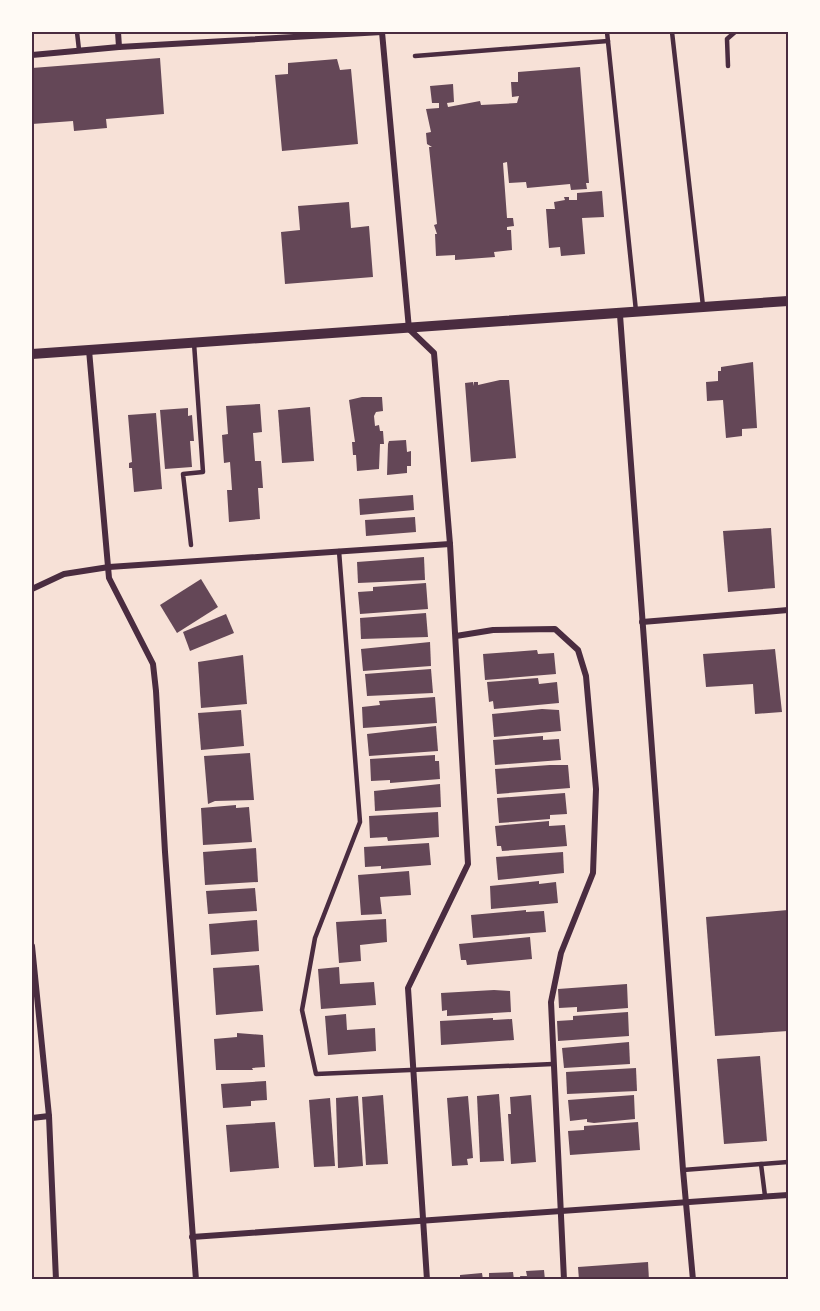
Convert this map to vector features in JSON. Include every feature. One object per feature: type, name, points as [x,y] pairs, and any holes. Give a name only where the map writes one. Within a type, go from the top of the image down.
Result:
[{"type":"street","points":[[118,32],[119,47]]},
{"type":"street","points":[[32,55],[119,47],[382,32],[409,329],[434,353],[450,543],[468,864],[408,988],[427,1280]]},
{"type":"street","points":[[32,354],[620,315],[789,301]]},
{"type":"street","points":[[620,315],[682,1170],[693,1280]]},
{"type":"street","points":[[89,350],[109,578],[153,664],[196,1280]]},
{"type":"street","points":[[32,589],[64,574],[109,567],[450,543]]},
{"type":"street","points":[[642,622],[788,611]]},
{"type":"street","points":[[456,636],[493,630],[555,629],[578,650],[586,676],[596,789],[593,873],[561,953],[551,1002],[564,1280]]},
{"type":"street","points":[[32,945],[49,1116],[56,1280]]},
{"type":"street","points":[[32,1118],[49,1116]]},
{"type":"street","points":[[192,1237],[789,1195]]},
{"type":"lane","points":[[77,32],[79,50]]},
{"type":"lane","points":[[607,32],[636,313]]},
{"type":"lane","points":[[672,32],[703,307]]},
{"type":"lane","points":[[728,66],[727,39],[735,32]]},
{"type":"lane","points":[[415,56],[608,40]]},
{"type":"lane","points":[[32,50],[32,55]]},
{"type":"lane","points":[[191,545],[183,474],[203,472],[194,343]]},
{"type":"lane","points":[[339,551],[360,822],[315,938],[303,1010],[316,1074],[553,1065]]},
{"type":"lane","points":[[682,1170],[789,1162]]},
{"type":"lane","points":[[761,1164],[765,1196]]},
{"type":"building","points":[[160,58],[164,114],[106,119],[107,128],[74,131],[73,121],[32,124],[32,68]]},
{"type":"building","points":[[337,59],[340,70],[351,69],[358,144],[282,151],[275,75],[288,74],[288,63]]},
{"type":"building","points":[[580,67],[589,183],[586,183],[587,189],[571,190],[570,184],[527,188],[526,182],[509,183],[507,162],[503,163],[507,218],[513,218],[514,226],[507,227],[507,230],[511,230],[512,250],[494,252],[495,257],[455,260],[455,255],[436,256],[435,234],[437,234],[434,225],[437,224],[429,147],[432,147],[427,144],[426,133],[431,132],[426,109],[439,108],[439,103],[432,103],[430,86],[453,84],[454,102],[447,103],[448,107],[480,101],[481,105],[517,103],[519,96],[512,97],[511,82],[518,82],[518,72]]},
{"type":"building","points":[[602,191],[604,217],[582,218],[585,254],[561,256],[560,247],[549,248],[546,209],[555,209],[554,202],[565,200],[564,197],[577,200],[577,193]]},
{"type":"building","points":[[349,202],[351,228],[369,226],[373,277],[285,284],[281,232],[300,230],[298,206]]},
{"type":"building","points":[[753,362],[757,428],[742,429],[742,436],[726,438],[723,400],[707,401],[706,382],[718,381],[718,371],[721,371],[721,367]]},
{"type":"building","points":[[509,380],[516,458],[471,462],[465,383],[473,382],[473,386],[474,382],[478,382],[478,385]]},
{"type":"building","points":[[362,397],[382,397],[383,411],[376,412],[374,416],[375,426],[379,425],[380,431],[383,431],[384,444],[380,444],[379,469],[357,471],[356,455],[353,455],[352,442],[355,442],[349,400]]},
{"type":"building","points":[[260,404],[262,432],[253,433],[255,461],[261,461],[263,488],[258,488],[260,519],[229,522],[227,490],[232,490],[230,462],[224,463],[222,435],[228,434],[226,406]]},
{"type":"building","points":[[310,407],[314,461],[282,463],[278,410]]},
{"type":"building","points":[[188,408],[188,416],[192,415],[194,441],[190,441],[192,467],[165,469],[160,410]]},
{"type":"building","points":[[156,413],[162,489],[134,492],[132,468],[129,468],[129,463],[132,462],[128,415]]},
{"type":"building","points":[[406,440],[407,452],[411,451],[411,466],[407,466],[407,473],[387,475],[389,441]]},
{"type":"building","points":[[413,495],[414,510],[360,515],[359,499]]},
{"type":"building","points":[[415,517],[416,532],[366,536],[365,520]]},
{"type":"building","points":[[771,528],[775,588],[728,592],[723,531]]},
{"type":"building","points":[[424,557],[425,580],[358,583],[357,562]]},
{"type":"building","points":[[201,579],[218,607],[177,633],[160,605]]},
{"type":"building","points":[[426,583],[428,609],[360,614],[358,592],[373,591],[373,587]]},
{"type":"building","points":[[426,613],[428,637],[361,639],[360,618]]},
{"type":"building","points":[[226,614],[234,633],[190,651],[183,632]]},
{"type":"building","points":[[430,642],[431,666],[363,671],[361,649]]},
{"type":"building","points":[[775,649],[782,712],[755,714],[753,684],[706,687],[703,654]]},
{"type":"building","points":[[537,650],[538,654],[554,653],[556,674],[485,680],[483,654]]},
{"type":"building","points":[[243,655],[247,704],[201,708],[198,662]]},
{"type":"building","points":[[431,669],[433,693],[367,696],[365,674]]},
{"type":"building","points":[[538,678],[539,684],[557,682],[559,703],[494,709],[493,701],[489,702],[487,682]]},
{"type":"building","points":[[435,697],[437,723],[363,728],[362,707],[380,705],[379,701]]},
{"type":"building","points":[[542,709],[559,710],[561,731],[494,737],[492,714]]},
{"type":"building","points":[[241,710],[244,746],[201,750],[198,713]]},
{"type":"building","points":[[436,726],[438,751],[369,756],[367,734]]},
{"type":"building","points":[[543,736],[543,740],[559,739],[561,760],[495,765],[493,740]]},
{"type":"building","points":[[250,753],[254,800],[215,801],[208,804],[204,756]]},
{"type":"building","points":[[435,755],[435,761],[439,761],[440,779],[390,783],[390,780],[371,781],[370,759]]},
{"type":"building","points":[[568,765],[570,788],[497,794],[495,769]]},
{"type":"building","points":[[440,784],[441,807],[375,811],[374,791]]},
{"type":"building","points":[[565,793],[567,814],[550,815],[550,819],[499,823],[497,798]]},
{"type":"building","points":[[236,805],[236,808],[249,807],[252,842],[203,845],[201,808]]},
{"type":"building","points":[[438,812],[439,837],[388,841],[387,837],[370,838],[369,816]]},
{"type":"building","points":[[549,821],[549,826],[565,825],[567,846],[502,851],[501,846],[497,846],[495,826]]},
{"type":"building","points":[[429,843],[431,865],[381,869],[381,866],[365,867],[364,847]]},
{"type":"building","points":[[256,848],[258,882],[205,885],[203,852]]},
{"type":"building","points":[[563,852],[564,873],[498,880],[496,857]]},
{"type":"building","points":[[409,871],[411,895],[380,897],[382,914],[361,915],[358,875]]},
{"type":"building","points":[[539,881],[539,884],[556,882],[558,903],[491,909],[490,886]]},
{"type":"building","points":[[255,888],[257,911],[208,914],[206,891]]},
{"type":"building","points":[[526,910],[526,912],[544,911],[546,932],[473,938],[471,915]]},
{"type":"building","points":[[788,910],[788,1031],[715,1036],[706,917]]},
{"type":"building","points":[[386,919],[387,942],[360,945],[361,961],[339,963],[336,922]]},
{"type":"building","points":[[257,920],[259,951],[211,955],[209,924]]},
{"type":"building","points":[[530,937],[532,959],[467,965],[466,960],[461,960],[459,944]]},
{"type":"building","points":[[259,965],[263,1011],[216,1015],[213,968]]},
{"type":"building","points":[[339,967],[340,984],[374,982],[376,1005],[321,1009],[318,969]]},
{"type":"building","points":[[627,984],[628,1008],[577,1012],[577,1007],[559,1008],[558,989]]},
{"type":"building","points":[[510,991],[511,1012],[447,1016],[447,1010],[442,1011],[441,993]]},
{"type":"building","points":[[628,1012],[629,1036],[558,1041],[557,1021],[573,1020],[573,1016]]},
{"type":"building","points":[[346,1014],[347,1030],[375,1028],[376,1051],[328,1055],[325,1016]]},
{"type":"building","points":[[493,1018],[493,1020],[512,1019],[514,1040],[441,1045],[440,1021]]},
{"type":"building","points":[[237,1033],[263,1035],[265,1067],[252,1068],[253,1070],[216,1070],[214,1039],[237,1037]]},
{"type":"building","points":[[629,1042],[630,1064],[564,1068],[562,1048]]},
{"type":"building","points":[[760,1056],[767,1141],[724,1144],[717,1059]]},
{"type":"building","points":[[636,1068],[637,1091],[567,1094],[566,1072]]},
{"type":"building","points":[[266,1081],[267,1100],[251,1101],[251,1106],[223,1108],[221,1084]]},
{"type":"building","points":[[499,1094],[504,1161],[480,1162],[477,1096]]},
{"type":"building","points":[[383,1095],[388,1164],[366,1165],[362,1097]]},
{"type":"building","points":[[531,1095],[536,1162],[511,1164],[508,1114],[511,1114],[510,1097]]},
{"type":"building","points":[[634,1095],[635,1119],[594,1123],[587,1122],[587,1119],[570,1121],[568,1100]]},
{"type":"building","points":[[358,1096],[363,1166],[338,1168],[336,1098]]},
{"type":"building","points":[[468,1096],[473,1158],[467,1159],[468,1165],[452,1166],[447,1098]]},
{"type":"building","points":[[330,1098],[335,1166],[314,1167],[309,1100]]},
{"type":"building","points":[[275,1122],[279,1168],[230,1172],[226,1125]]},
{"type":"building","points":[[638,1122],[640,1150],[570,1155],[568,1131],[584,1130],[584,1126]]},
{"type":"building","points":[[648,1262],[649,1280],[579,1280],[578,1267]]},
{"type":"building","points":[[544,1270],[545,1280],[521,1280],[520,1276],[527,1276],[526,1271]]},
{"type":"building","points":[[513,1272],[514,1280],[489,1280],[489,1273]]},
{"type":"building","points":[[482,1273],[483,1280],[460,1280],[460,1275]]}]
